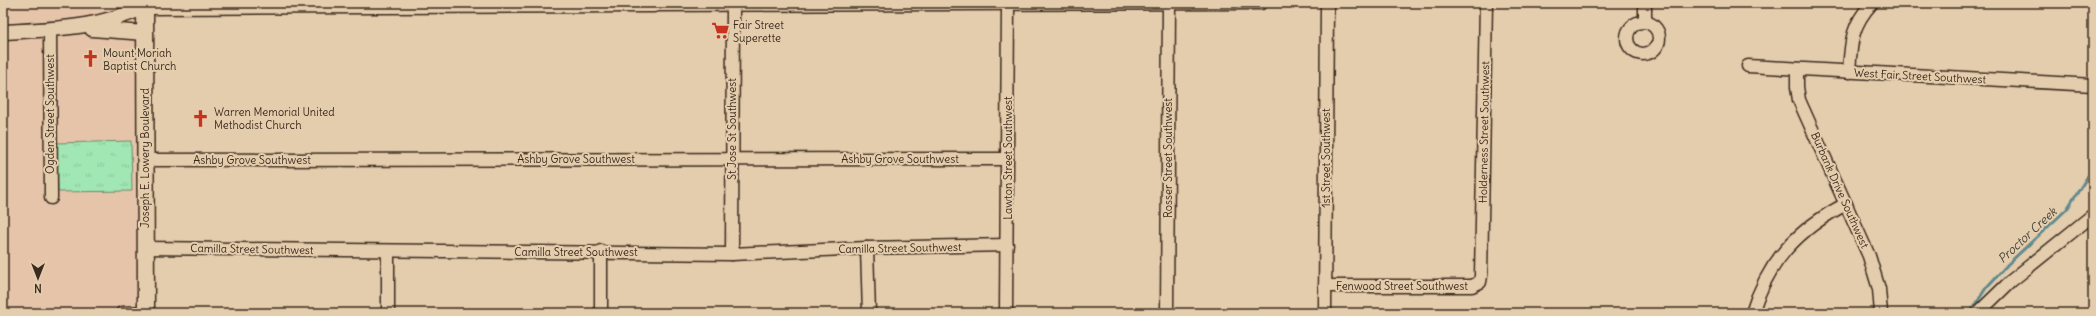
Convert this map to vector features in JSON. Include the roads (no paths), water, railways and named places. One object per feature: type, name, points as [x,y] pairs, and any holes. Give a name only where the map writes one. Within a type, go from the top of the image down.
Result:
[{"type":"main road","name":"Joseph E. Lowery Boulevard","points":[[145,5],[146,312]]},
{"type":"street","name":"Rosser Street Southwest","points":[[1167,313],[1169,3]]},
{"type":"street","points":[[3,32],[78,28],[119,19],[145,5],[1261,3]]},
{"type":"street","name":"1st Street Southwest","points":[[1325,313],[1327,3]]},
{"type":"street","name":"Holderness Street Southwest","points":[[1482,260],[1486,3]]},
{"type":"street","points":[[1645,3],[1645,21]]},
{"type":"street","points":[[1850,72],[1852,36],[1860,16],[1872,3]]},
{"type":"street","name":"Lawton Street Southwest","points":[[1006,313],[1008,4]]},
{"type":"street","name":"St Jose St Southwest","points":[[732,5],[732,254]]},
{"type":"street","points":[[78,28],[145,33]]},
{"type":"street","name":"Ogden Street Southwest","points":[[50,30],[51,198]]},
{"type":"street","name":"West Fair Street Southwest","points":[[1748,66],[2093,85]]},
{"type":"street","name":"Burbank Drive Southwest","points":[[1797,69],[1796,87],[1799,100],[1869,256],[1879,289],[1881,313]]},
{"type":"street","name":"Ashby Grove Southwest","points":[[145,160],[1007,160]]},
{"type":"street","points":[[1752,313],[1757,295],[1776,260],[1791,243],[1820,219],[1846,204]]},
{"type":"street","points":[[1978,313],[2011,281],[2093,215]]},
{"type":"street","name":"Camilla Street Southwest","points":[[145,248],[732,254],[868,248],[1007,245]]},
{"type":"street","points":[[868,248],[869,313]]},
{"type":"street","points":[[388,251],[388,313]]},
{"type":"street","points":[[601,252],[601,313]]},
{"type":"street","name":"Fenwood Street Southwest","points":[[1325,286],[1472,286],[1480,282],[1482,260]]},
{"type":"street","points":[[122,313],[146,312]]},
{"type":"waterway","name":"Proctor Creek","points":[[1970,313],[1986,288],[2008,264],[2067,209],[2093,168]]},
{"type":"place","name":"Fair Street Superette","points":[[720,31]]},
{"type":"place","name":"Mount Moriah Baptist Church","points":[[90,59]]},
{"type":"place","name":"Warren Memorial United Methodist Church","points":[[201,118]]}]
